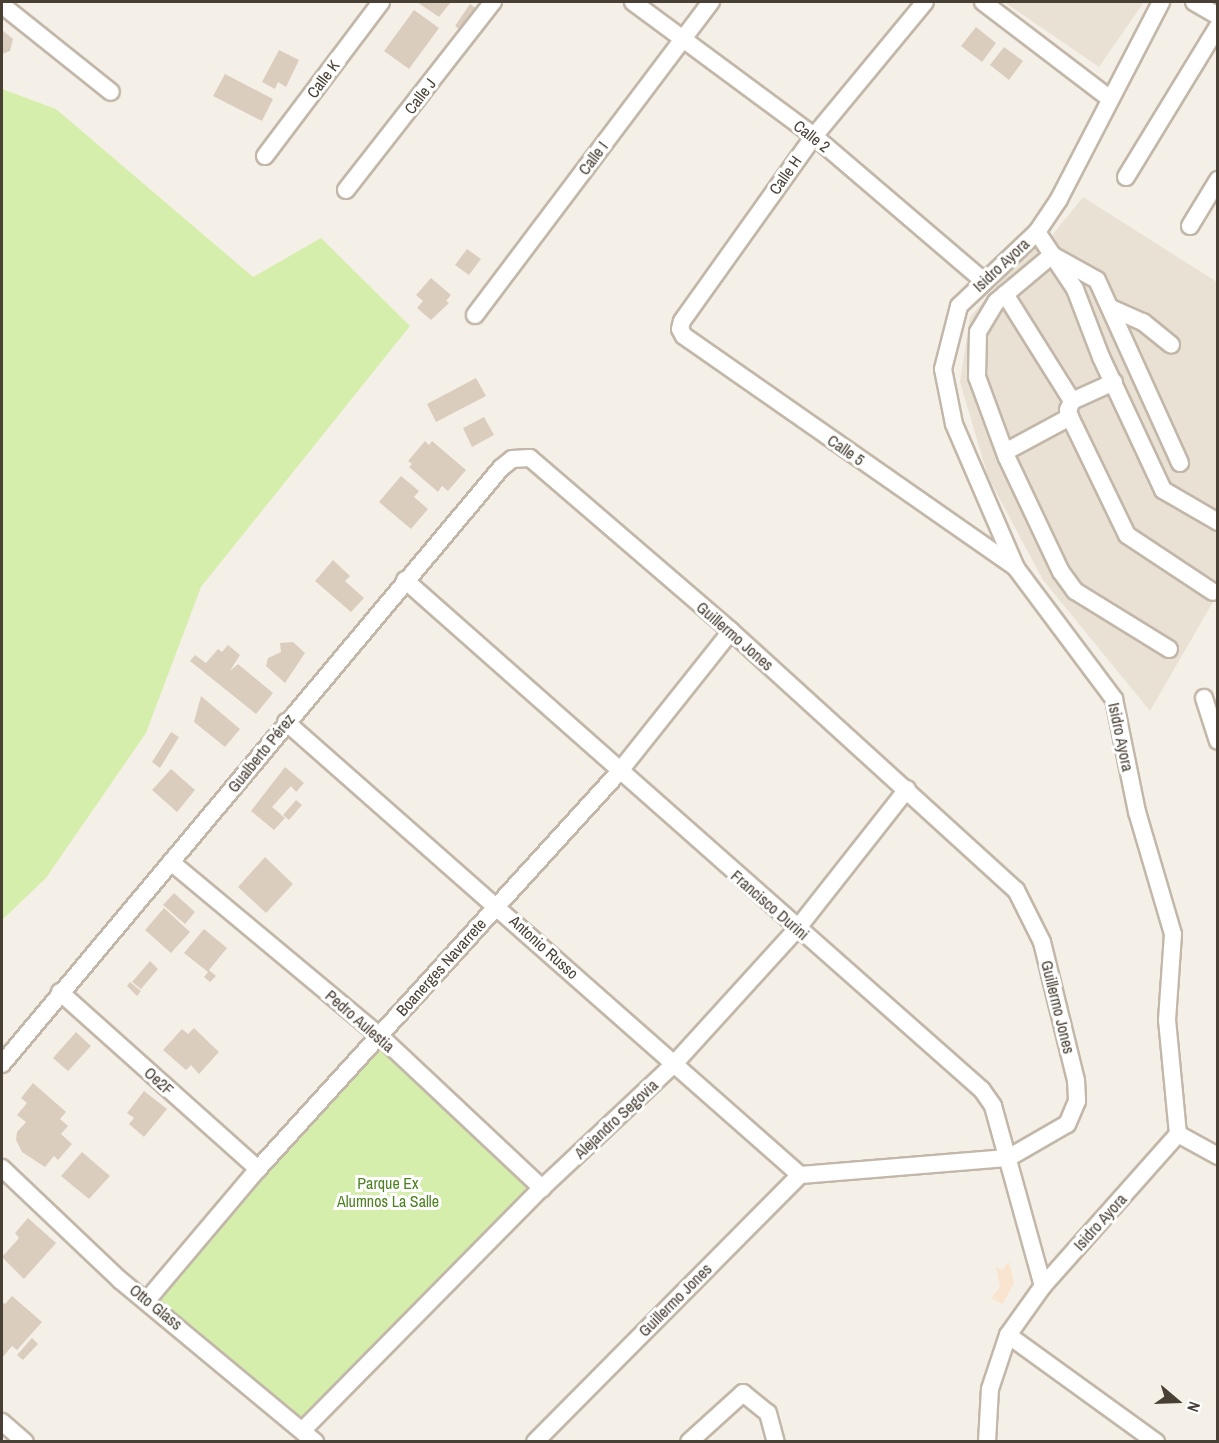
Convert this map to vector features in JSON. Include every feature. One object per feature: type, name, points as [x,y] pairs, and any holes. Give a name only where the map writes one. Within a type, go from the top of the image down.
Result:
[{"type":"street","name":"Calle K","points":[[265,156],[381,2]]},
{"type":"street","name":"Calle J","points":[[346,190],[493,2]]},
{"type":"street","name":"Calle 2","points":[[633,2],[813,135],[984,280]]},
{"type":"street","name":"Calle I","points":[[475,315],[711,2]]},
{"type":"street","name":"Calle H","points":[[680,329],[682,321],[813,135],[925,2]]},
{"type":"street","points":[[983,2],[1109,98]]},
{"type":"street","name":"Isidro Ayora","points":[[987,1442],[990,1389],[1008,1335],[1043,1286],[1178,1134],[1167,1020],[1173,934],[1137,812],[1114,699],[1016,568],[954,424],[943,369],[959,306],[1036,232],[1059,199],[1109,98],[1161,2]]},
{"type":"street","points":[[1194,2],[1218,16]]},
{"type":"street","points":[[2,5],[111,92]]},
{"type":"street","points":[[1126,177],[1218,26]]},
{"type":"street","points":[[1190,226],[1218,180]]},
{"type":"street","points":[[1036,232],[1075,289],[1163,490],[1218,522]]},
{"type":"street","points":[[1052,255],[1005,294],[982,322],[975,354],[980,389],[1005,452],[1068,584],[1169,649]]},
{"type":"street","points":[[1052,255],[1097,280],[1180,463]]},
{"type":"street","points":[[1005,294],[1071,409],[1127,535],[1213,591]]},
{"type":"street","points":[[1111,308],[1143,322],[1171,345]]},
{"type":"street","name":"Calle 5","points":[[680,329],[684,336],[1016,568]]},
{"type":"street","points":[[1005,452],[1114,382]]},
{"type":"street","name":"Gualberto Pérez","points":[[2,1064],[501,468],[512,459],[530,458]]},
{"type":"street","name":"Guillermo Jones","points":[[530,458],[731,631],[1016,890],[1042,942],[1076,1080],[1077,1101],[1067,1124],[1008,1158],[800,1175],[535,1442]]},
{"type":"street","name":"Francisco Durini","points":[[405,580],[619,772],[982,1090],[993,1106],[1043,1286]]},
{"type":"street","name":"Boanerges Navarrete","points":[[148,1299],[258,1169],[619,772],[731,631]]},
{"type":"street","points":[[1204,698],[1217,739]]},
{"type":"street","name":"Antonio Russo","points":[[286,722],[497,905],[800,1175]]},
{"type":"street","name":"Alejandro Segovia","points":[[309,1436],[542,1188],[675,1063],[797,929],[907,789]]},
{"type":"street","name":"Pedro Aulestia","points":[[171,862],[379,1035],[542,1188]]},
{"type":"street","name":"Oe2F","points":[[60,992],[258,1169]]},
{"type":"street","points":[[1178,1134],[1218,1156]]},
{"type":"street","name":"Otto Glass","points":[[2,1168],[120,1280],[148,1299],[309,1436]]},
{"type":"street","points":[[1008,1335],[1156,1442]]},
{"type":"street","points":[[689,1442],[743,1393],[768,1413],[776,1442]]},
{"type":"street","points":[[2,1422],[25,1442]]},
{"type":"shaded area","points":[[1004,2],[1144,2],[1099,67]]},
{"type":"shaded area","points":[[1083,197],[1217,282],[1217,595],[1150,711],[1043,580],[988,477],[960,382],[970,317],[1021,258],[1053,234]]},
{"type":"shaded area","points":[[1009,1262],[1014,1283],[1003,1304],[991,1298],[1000,1287],[996,1267],[1002,1270]]},
{"type":"green space","points":[[2,89],[56,109],[253,277],[321,238],[410,326],[201,587],[146,733],[46,878],[2,920]]},
{"type":"green space","name":"Parque Ex Alumnos La Salle","points":[[379,1035],[542,1188],[303,1430],[158,1300]]},
{"type":"building","points":[[417,2],[451,2],[439,17]]},
{"type":"building","points":[[470,4],[477,9],[462,31],[455,26]]},
{"type":"building","points":[[414,10],[439,28],[409,69],[384,51]]},
{"type":"building","points":[[976,27],[996,43],[982,62],[961,46]]},
{"type":"building","points":[[2,30],[13,39],[10,51],[2,54]]},
{"type":"building","points":[[1004,47],[1023,61],[1009,80],[990,65]]},
{"type":"building","points":[[279,50],[299,60],[286,87],[278,82],[275,89],[262,82]]},
{"type":"building","points":[[225,74],[273,99],[262,121],[213,96]]},
{"type":"building","points":[[467,249],[481,259],[469,275],[455,265]]},
{"type":"building","points":[[431,278],[451,295],[446,301],[449,303],[431,320],[417,308],[423,301],[416,295]]},
{"type":"building","points":[[476,378],[486,396],[436,422],[427,404]]},
{"type":"building","points":[[484,417],[494,435],[472,447],[463,428]]},
{"type":"building","points":[[425,441],[429,445],[432,441],[466,470],[448,491],[442,486],[438,492],[409,467],[412,464],[408,461]]},
{"type":"building","points":[[401,476],[419,491],[414,497],[428,509],[411,529],[379,502]]},
{"type":"building","points":[[333,560],[350,576],[345,581],[364,598],[351,612],[315,581]]},
{"type":"building","points":[[293,642],[305,653],[285,683],[266,666],[268,658],[281,652],[280,643]]},
{"type":"building","points":[[228,645],[240,655],[230,671],[238,664],[273,693],[256,714],[190,661],[195,655],[206,663],[218,649],[222,652]]},
{"type":"building","points":[[201,696],[240,729],[225,747],[194,722]]},
{"type":"building","points":[[171,732],[179,737],[160,768],[152,762]]},
{"type":"building","points":[[285,767],[304,783],[296,792],[291,786],[272,807],[285,818],[274,830],[251,811]]},
{"type":"building","points":[[171,769],[195,790],[177,812],[152,790]]},
{"type":"building","points":[[296,800],[302,805],[289,820],[283,815]]},
{"type":"building","points":[[265,857],[293,884],[266,913],[238,887]]},
{"type":"building","points":[[174,893],[195,912],[185,924],[163,905]]},
{"type":"building","points":[[164,908],[190,932],[171,953],[145,930]]},
{"type":"building","points":[[204,929],[227,948],[209,970],[216,976],[210,982],[204,977],[208,972],[184,953]]},
{"type":"building","points":[[150,961],[158,969],[141,989],[132,982]]},
{"type":"building","points":[[130,982],[141,991],[137,996],[127,986]]},
{"type":"building","points":[[194,1028],[219,1052],[199,1074],[191,1065],[186,1070],[163,1050],[182,1029],[188,1034]]},
{"type":"building","points":[[76,1032],[91,1046],[68,1071],[53,1058]]},
{"type":"building","points":[[33,1083],[66,1112],[60,1119],[68,1126],[61,1134],[72,1144],[58,1160],[54,1156],[45,1167],[22,1152],[16,1140],[17,1132],[26,1122],[17,1115],[27,1103],[21,1098]]},
{"type":"building","points":[[144,1091],[167,1109],[144,1137],[129,1124],[134,1118],[127,1113]]},
{"type":"building","points":[[82,1152],[110,1176],[89,1199],[61,1176]]},
{"type":"building","points":[[28,1218],[56,1243],[24,1279],[2,1257],[19,1238],[15,1233]]},
{"type":"building","points":[[12,1296],[42,1322],[17,1350],[12,1346],[2,1358],[2,1302],[5,1304]]},
{"type":"building","points":[[32,1338],[38,1344],[23,1360],[17,1355]]}]
